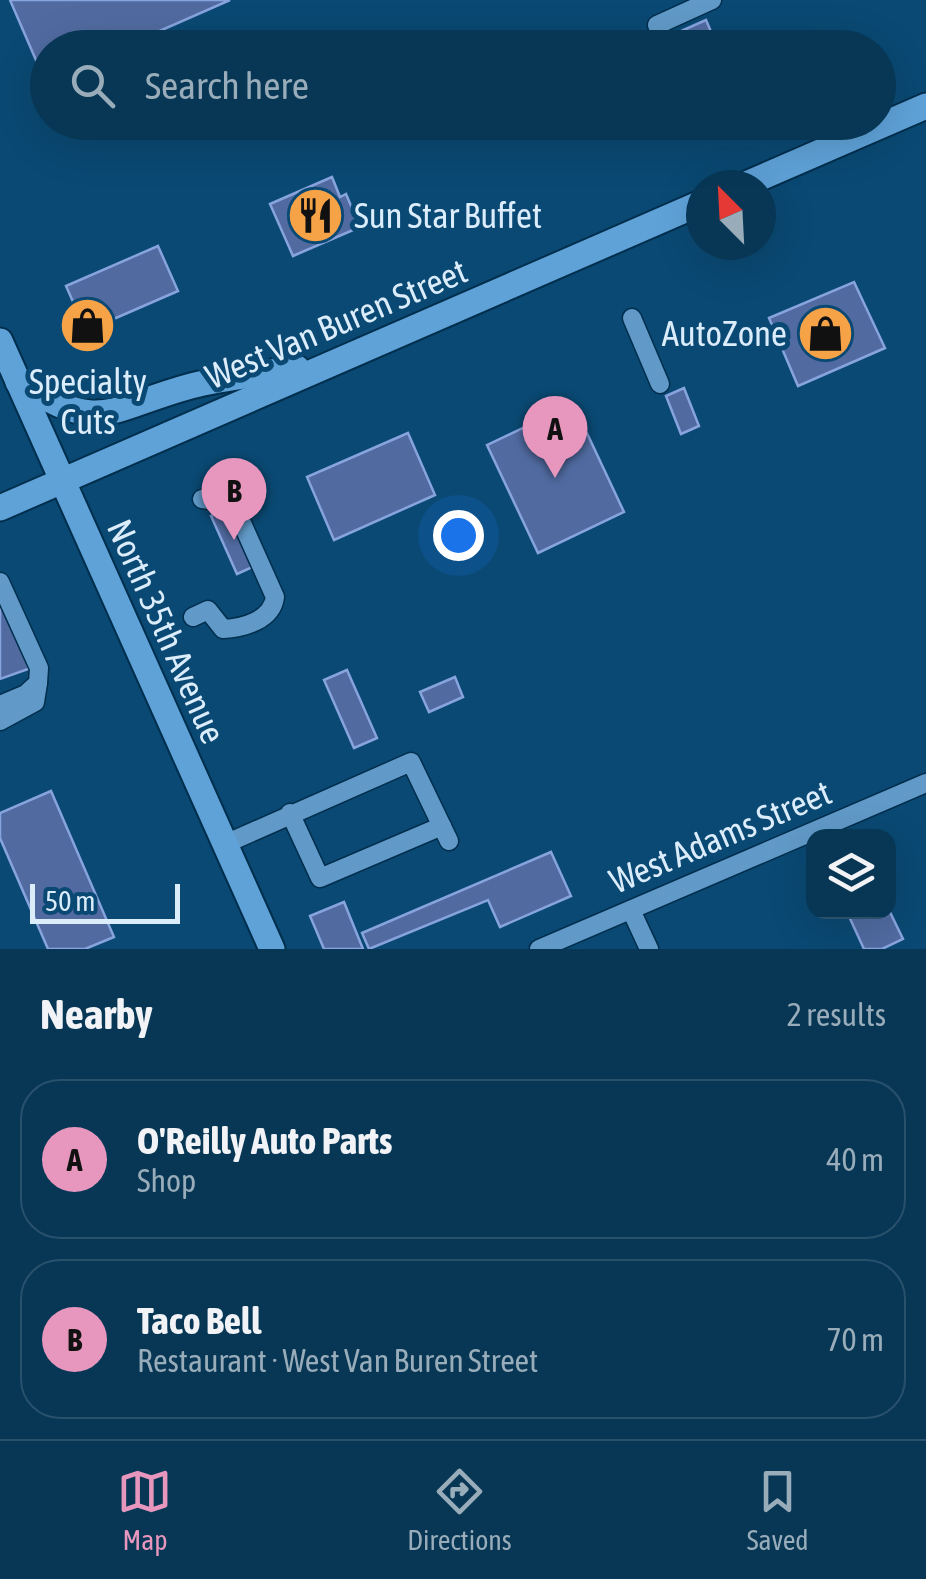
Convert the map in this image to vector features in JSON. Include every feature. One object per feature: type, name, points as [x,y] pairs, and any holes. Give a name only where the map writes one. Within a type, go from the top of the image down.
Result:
[{"type":"main road","points":[[896,119],[926,106]]},
{"type":"main road","points":[[776,171],[848,140]]},
{"type":"main road","name":"West Van Buren Street","points":[[0,508],[686,210]]},
{"type":"main road","name":"North 35th Avenue","points":[[0,342],[272,949]]},
{"type":"main road","points":[[18,382],[70,412],[88,414],[140,406],[190,386],[337,361]]},
{"type":"street","points":[[658,30],[656,25],[712,0]]},
{"type":"street","points":[[632,318],[660,384]]},
{"type":"street","points":[[201,614],[222,630],[235,628],[264,616],[273,608],[275,597],[234,503],[202,499]]},
{"type":"street","points":[[0,582],[39,668],[35,702],[0,721]]},
{"type":"street","points":[[0,705],[38,682]]},
{"type":"street","points":[[225,844],[290,814],[411,762],[445,834],[320,878],[290,814]]},
{"type":"street","name":"West Adams Street","points":[[539,949],[926,783]]},
{"type":"street","points":[[631,910],[649,949]]},
{"type":"building","points":[[10,0],[230,0],[162,30],[30,30],[30,46]]},
{"type":"building","points":[[706,20],[710,30],[684,30]]},
{"type":"building","name":"Sun Star Buffet","points":[[332,177],[340,197],[346,194],[360,227],[293,256],[270,204]]},
{"type":"building","points":[[158,246],[178,291],[86,331],[66,286]]},
{"type":"building","name":"AutoZone","points":[[854,282],[885,348],[798,386],[769,318]]},
{"type":"building","points":[[684,388],[699,426],[681,434],[666,396]]},
{"type":"building","points":[[578,414],[624,512],[538,553],[487,445],[548,416],[553,426]]},
{"type":"building","points":[[408,433],[435,495],[334,540],[307,477]]},
{"type":"building","points":[[231,507],[257,565],[237,574],[211,516]]},
{"type":"building","points":[[0,596],[31,668],[0,679]]},
{"type":"building","points":[[347,670],[377,738],[354,748],[324,680]]},
{"type":"building","points":[[455,677],[463,697],[429,712],[420,692]]},
{"type":"building","points":[[51,791],[114,937],[85,949],[48,949],[0,838],[0,813]]},
{"type":"building","points":[[551,852],[571,896],[500,927],[488,900],[369,949],[362,933]]},
{"type":"building","points":[[344,902],[363,949],[324,949],[310,916]]},
{"type":"building","points":[[850,919],[893,919],[903,939],[882,949],[864,949]]},
{"type":"place","name":"Sun Star Buffet","points":[[315,215]]},
{"type":"place","name":"Specialty Cuts","points":[[88,325]]},
{"type":"place","name":"AutoZone","points":[[826,333]]},
{"type":"place","name":"O'Reilly Auto Parts","points":[[555,478]]},
{"type":"place","name":"Taco Bell","points":[[234,540]]}]
